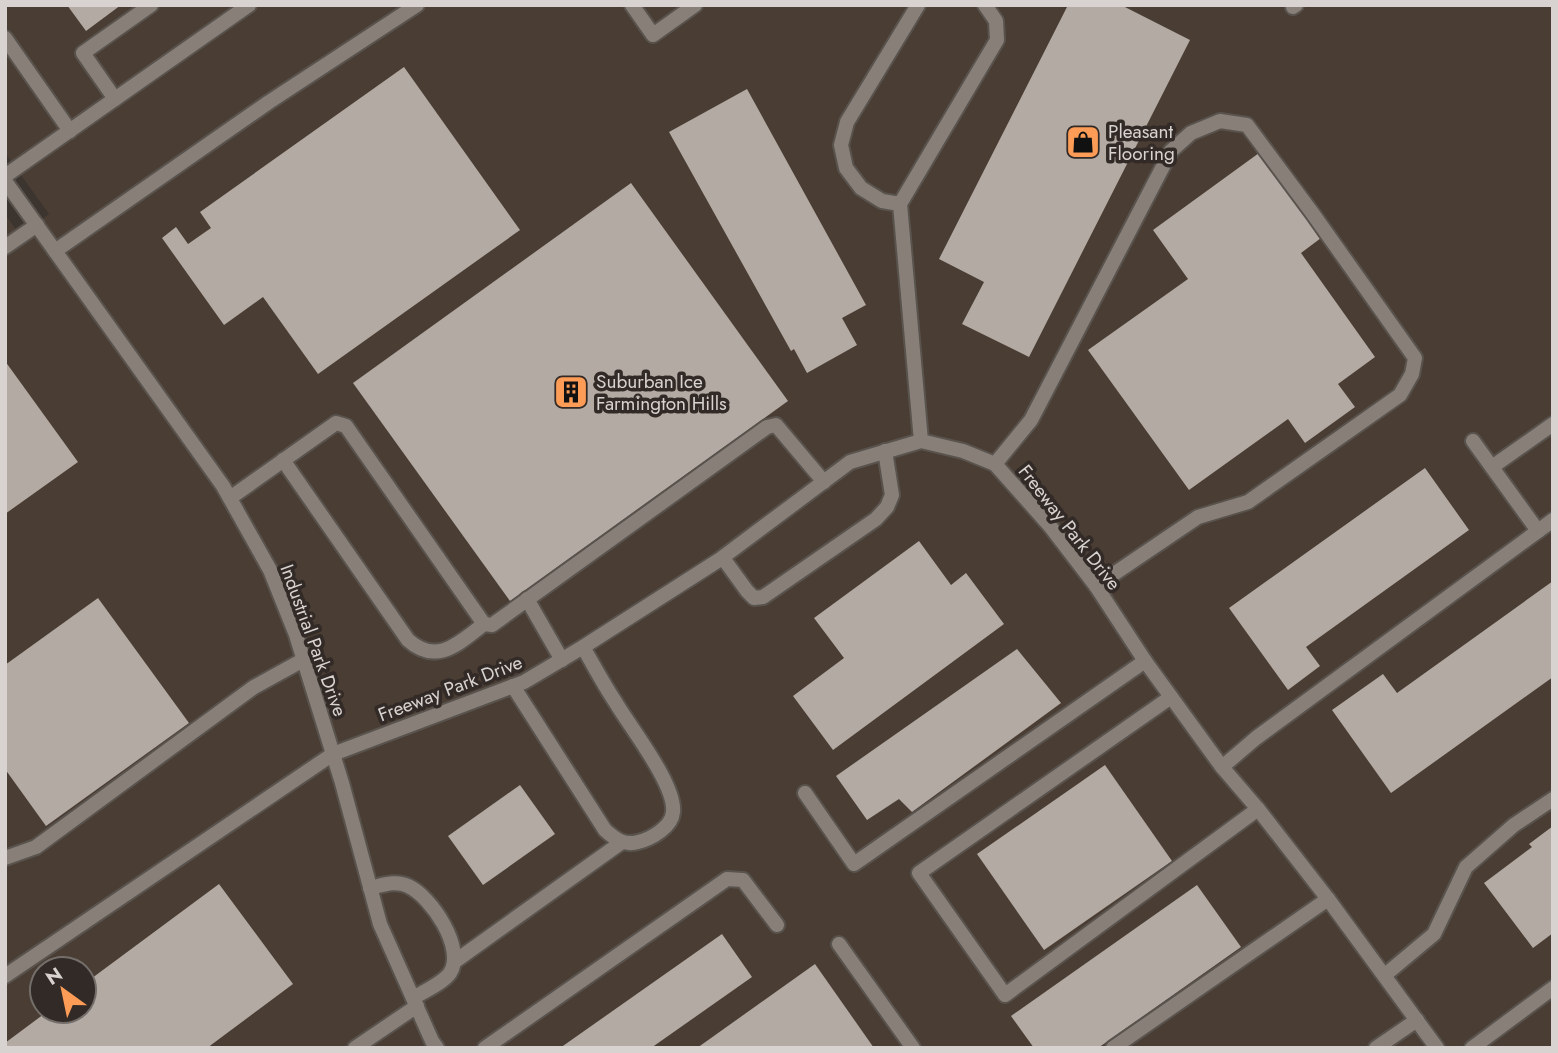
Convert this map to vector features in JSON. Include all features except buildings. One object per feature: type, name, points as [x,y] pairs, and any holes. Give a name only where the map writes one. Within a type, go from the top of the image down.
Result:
[{"type":"street","points":[[115,99],[83,53],[151,5]]},
{"type":"street","points":[[5,178],[249,5]]},
{"type":"street","points":[[55,251],[269,102],[416,5]]},
{"type":"street","points":[[632,5],[653,35],[695,5]]},
{"type":"street","points":[[900,204],[881,201],[861,188],[846,168],[841,145],[847,122],[918,5]]},
{"type":"street","points":[[920,440],[900,204],[997,40],[996,21],[985,5]]},
{"type":"street","points":[[5,38],[70,131]]},
{"type":"street","points":[[995,464],[1031,420],[1171,151],[1191,133],[1220,121],[1247,125],[1415,358],[1412,374],[1400,395],[1248,502],[1198,517],[1096,586]]},
{"type":"street","name":"Industrial Park Drive","points":[[5,178],[230,498],[270,570],[296,635],[333,754],[380,924],[437,1048]]},
{"type":"street","points":[[5,247],[37,225]]},
{"type":"street","points":[[230,498],[336,423],[346,426],[484,624]]},
{"type":"street","points":[[1492,467],[1553,424]]},
{"type":"street","points":[[283,460],[408,640],[417,649],[435,653],[457,644],[484,624],[492,625],[767,427],[776,425],[824,482]]},
{"type":"street","name":"Freeway Park Drive","points":[[5,976],[333,754],[524,682],[723,558],[850,461],[920,440],[963,451],[995,464],[1050,526],[1096,586],[1171,697],[1328,899],[1437,1048]]},
{"type":"street","points":[[1473,441],[1538,531]]},
{"type":"street","points":[[723,558],[754,598],[763,597],[876,519],[887,507],[892,495],[885,451]]},
{"type":"street","points":[[1223,767],[1256,738],[1553,520]]},
{"type":"street","points":[[527,599],[562,660]]},
{"type":"street","points":[[513,687],[605,830],[614,839],[632,844],[654,836],[671,820],[673,805],[669,793],[655,764],[583,647]]},
{"type":"street","points":[[5,858],[36,847],[254,687],[303,660]]},
{"type":"street","points":[[805,793],[853,864],[1145,660]]},
{"type":"street","points":[[1171,697],[919,873],[1005,995],[1258,809]]},
{"type":"street","points":[[1385,975],[1434,934],[1466,867],[1514,825],[1553,799]]},
{"type":"street","points":[[454,962],[622,842]]},
{"type":"street","points":[[485,1048],[727,879],[743,880],[777,925]]},
{"type":"street","points":[[355,1048],[444,979],[450,973],[454,962],[453,943],[430,903],[418,892],[406,884],[395,883],[370,888]]},
{"type":"street","points":[[1113,1048],[1328,899]]},
{"type":"street","points":[[839,944],[913,1048]]},
{"type":"street","points":[[1472,1048],[1553,988]]},
{"type":"street","points":[[1376,1048],[1417,1020]]},
{"type":"shaded area","points":[[5,5],[1553,5],[1553,1048],[5,1048],[5,214],[20,235],[49,214],[5,153]]},
{"type":"place","name":"Pleasant Flooring","points":[[1083,142]]},
{"type":"place","name":"Suburban Ice Farmington Hills","points":[[571,392]]}]
